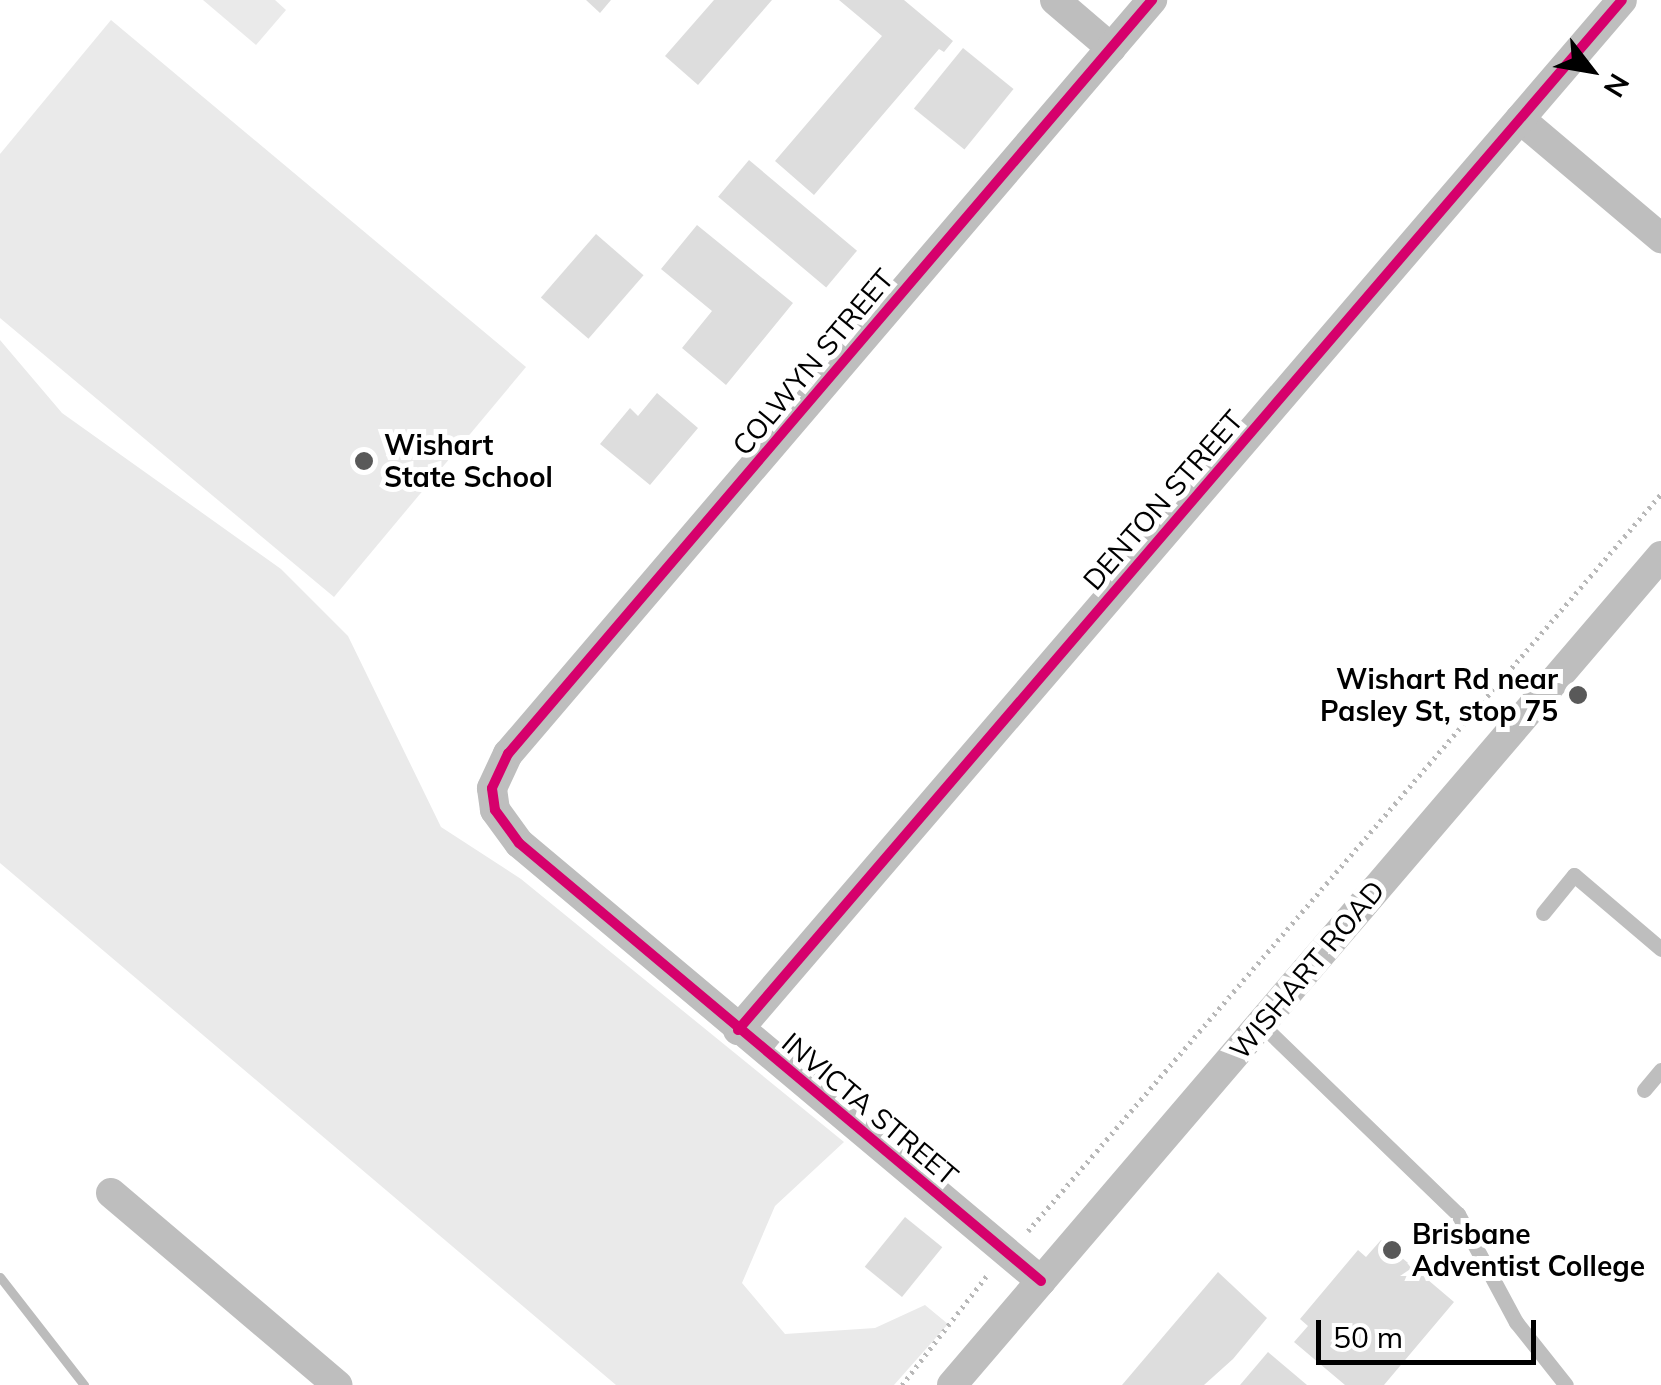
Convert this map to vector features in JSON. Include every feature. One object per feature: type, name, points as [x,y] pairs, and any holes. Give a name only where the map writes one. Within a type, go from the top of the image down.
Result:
[{"type":"street","points":[[1055,0],[1111,48]]},
{"type":"street","name":"COLWYN STREET","points":[[508,754],[1152,0]]},
{"type":"street","name":"DENTON STREET","points":[[738,1030],[1622,0]]},
{"type":"street","points":[[1520,119],[1661,238]]},
{"type":"street","name":"WISHART ROAD","points":[[952,1385],[1661,556]]},
{"type":"street","name":"INVICTA STREET","points":[[508,754],[492,788],[495,810],[519,843],[1041,1281]]},
{"type":"street","points":[[111,1193],[337,1385]]},
{"type":"lane","points":[[1543,913],[1574,875],[1661,949]]},
{"type":"lane","points":[[1261,1024],[1458,1214],[1516,1322],[1566,1385]]},
{"type":"lane","points":[[1644,1090],[1661,1070]]},
{"type":"path","points":[[1022,1239],[1661,494]]},
{"type":"path","points":[[902,1385],[1000,1260]]},
{"type":"shaded area","points":[[203,0],[275,0],[286,10],[256,45]]},
{"type":"shaded area","points":[[111,20],[526,367],[334,597],[0,318],[0,154]]},
{"type":"shaded area","points":[[0,340],[62,413],[281,569],[348,636],[441,827],[521,879],[844,1142],[775,1206],[742,1283],[785,1334],[875,1328],[925,1305],[948,1324],[894,1385],[616,1385],[0,863]]},
{"type":"building","points":[[586,0],[611,0],[600,13]]},
{"type":"building","points":[[714,0],[772,0],[698,85],[665,56]]},
{"type":"building","points":[[839,0],[904,0],[953,41],[944,52],[939,49],[814,195],[775,161],[882,36]]},
{"type":"building","points":[[963,48],[1014,89],[964,150],[914,109]]},
{"type":"building","points":[[749,160],[857,251],[826,287],[718,197]]},
{"type":"building","points":[[697,225],[793,303],[726,385],[682,348],[712,311],[661,269]]},
{"type":"building","points":[[596,234],[644,275],[588,339],[541,297]]},
{"type":"building","points":[[657,393],[698,428],[650,485],[600,444],[630,408],[638,416]]},
{"type":"building","points":[[905,1217],[942,1247],[902,1297],[865,1267]]},
{"type":"building","points":[[1381,1240],[1454,1302],[1384,1385],[1345,1385],[1294,1342],[1308,1326],[1300,1319],[1358,1250],[1366,1257]]},
{"type":"building","points":[[1218,1272],[1267,1318],[1233,1359],[1204,1385],[1122,1385]]},
{"type":"building","points":[[1268,1352],[1307,1385],[1240,1385]]},
{"type":"waterway","points":[[0,1277],[84,1385]]},
{"type":"cycle path","points":[[1041,1281],[519,843],[495,810],[492,788],[508,754],[1152,0]]},
{"type":"cycle path","points":[[738,1030],[1622,0]]},
{"type":"place","name":"Wishart State School","points":[[364,461]]},
{"type":"place","name":"Wishart Rd near Pasley St, stop 75","points":[[1578,695]]},
{"type":"place","name":"Brisbane Adventist College","points":[[1392,1250]]}]
